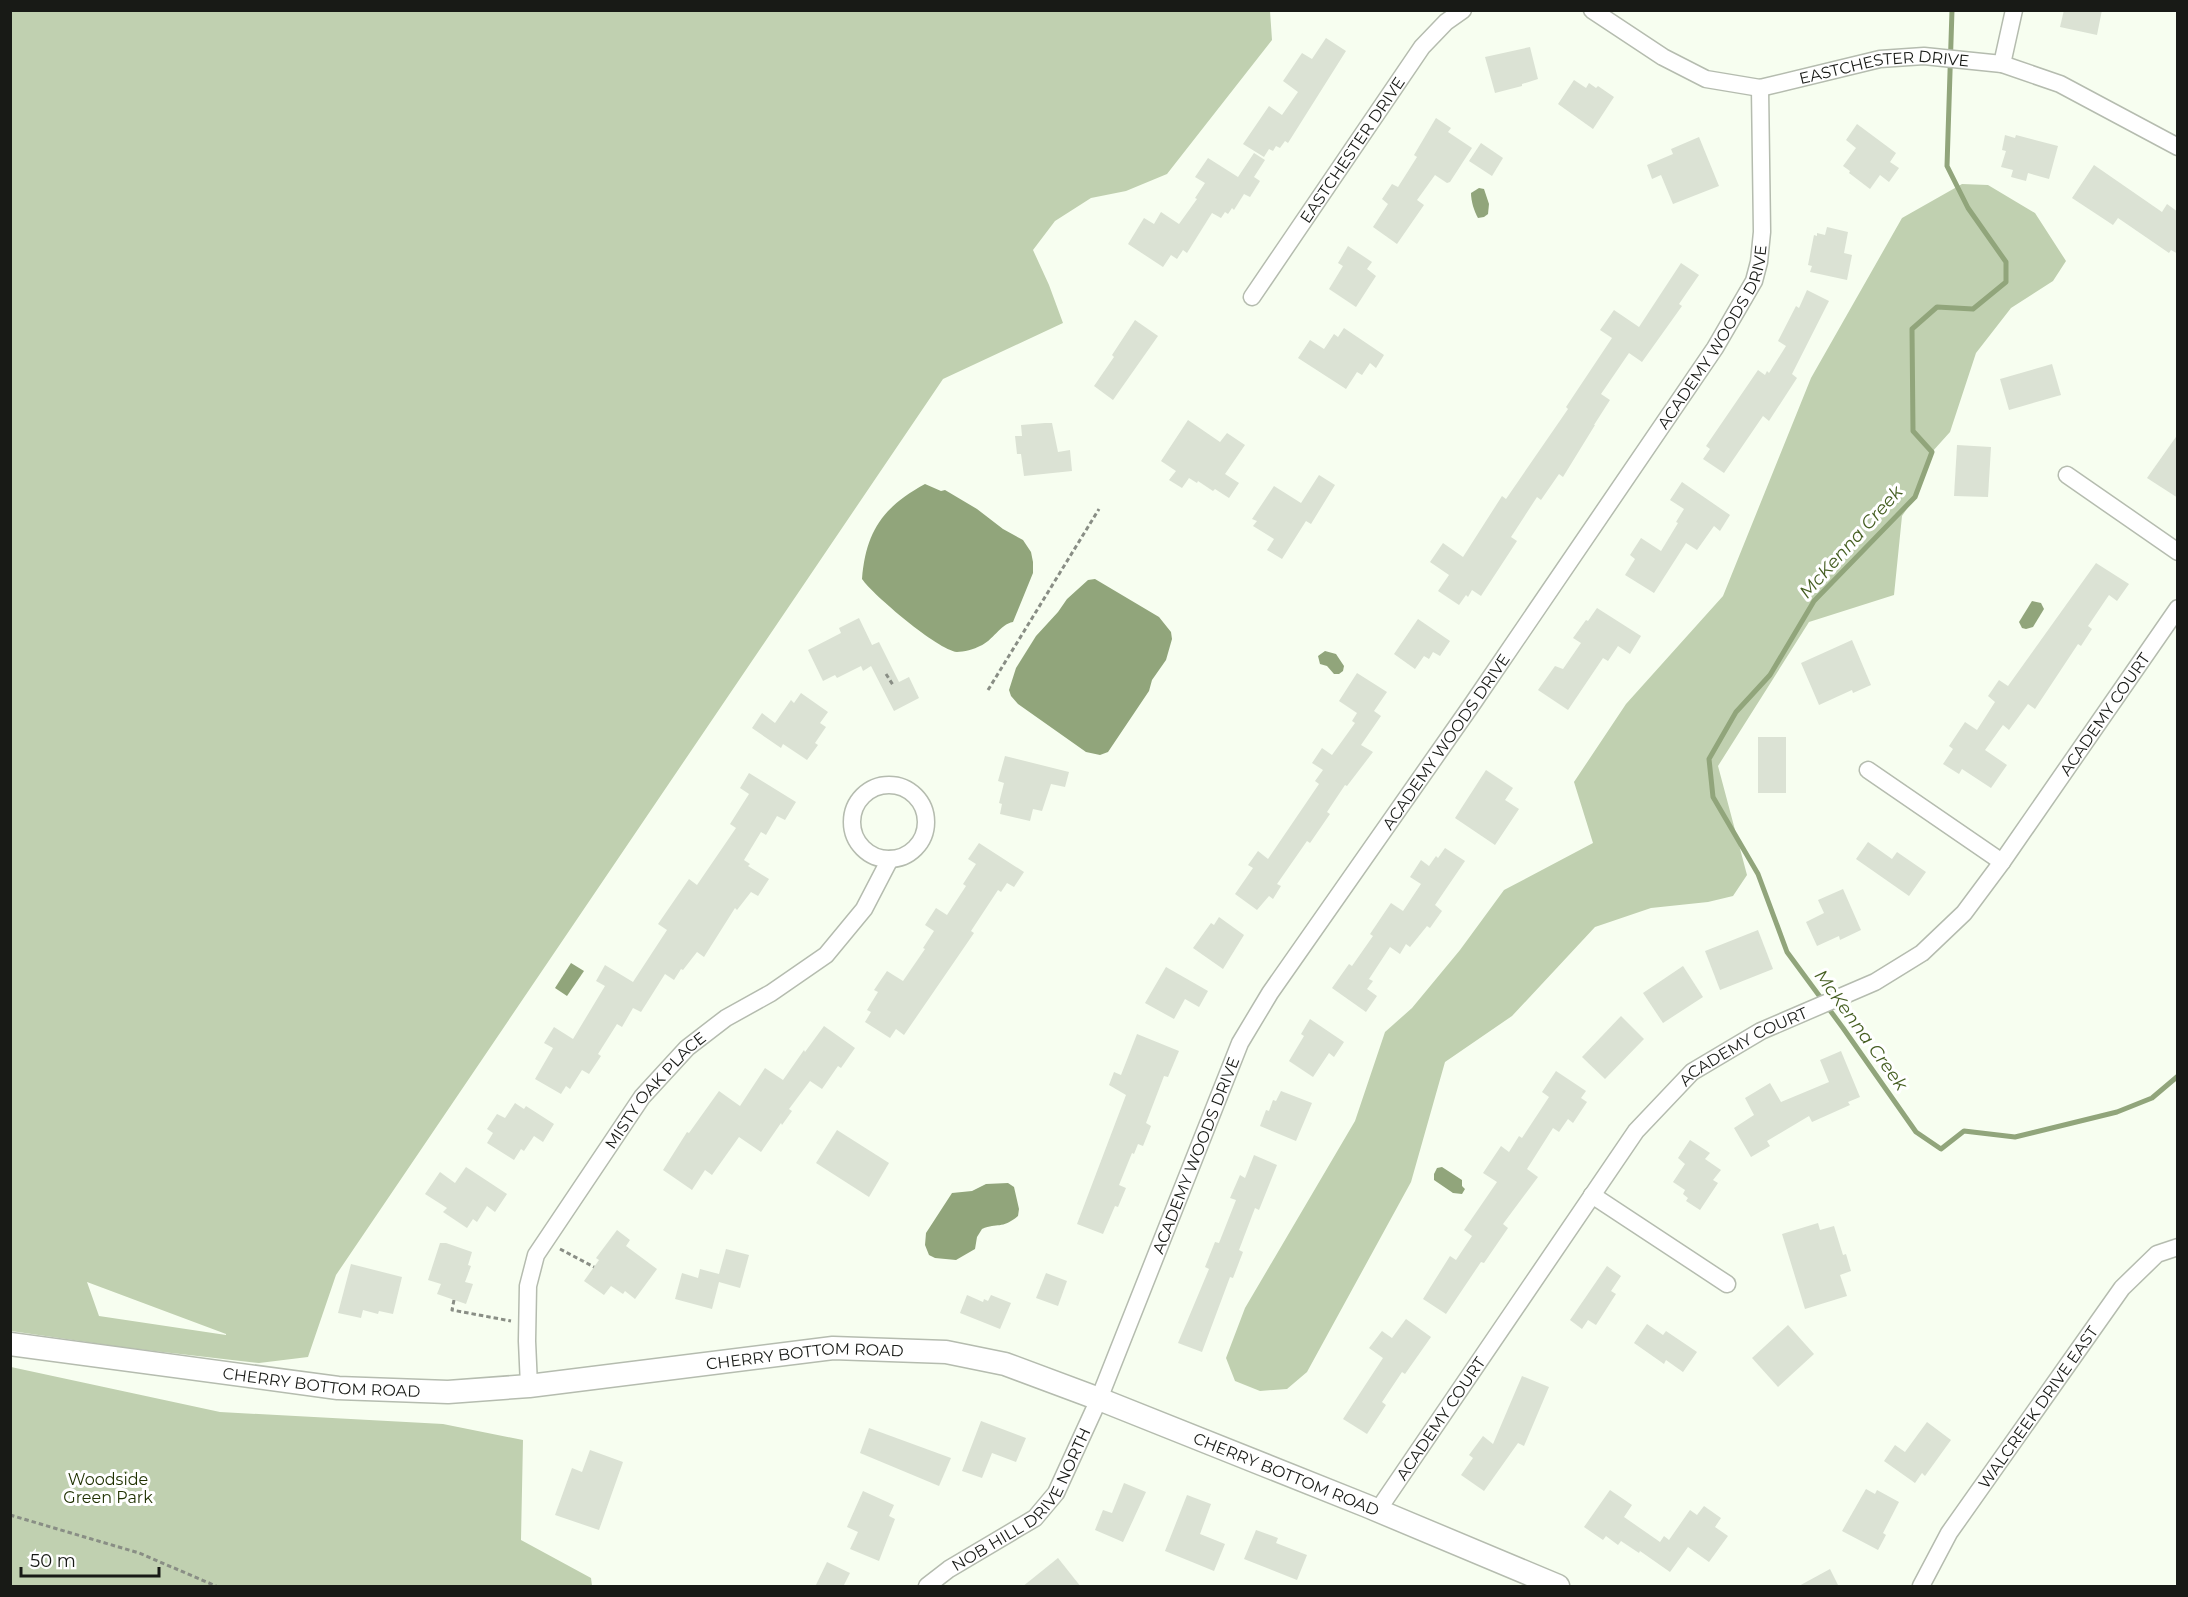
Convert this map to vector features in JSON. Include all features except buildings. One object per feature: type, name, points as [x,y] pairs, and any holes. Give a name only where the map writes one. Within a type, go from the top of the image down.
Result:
[{"type":"main road","name":"CHERRY BOTTOM ROAD","points":[[10,1344],[338,1388],[448,1392],[529,1386],[833,1348],[946,1352],[1005,1364],[1099,1399],[1378,1510],[1558,1587]]},
{"type":"street","name":"EASTCHESTER DRIVE","points":[[1252,297],[1422,47],[1446,22],[1463,10]]},
{"type":"street","name":"EASTCHESTER DRIVE","points":[[1592,10],[1664,57],[1706,79],[1760,88],[1880,59],[1924,57],[2002,64],[2060,84],[2178,147]]},
{"type":"street","points":[[2002,64],[2014,10]]},
{"type":"street","name":"ACADEMY WOODS DRIVE","points":[[1099,1399],[1232,1062],[1267,998],[1682,398],[1715,348],[1754,281],[1760,262],[1762,232],[1760,88]]},
{"type":"street","points":[[2067,475],[2178,552]]},
{"type":"street","name":"ACADEMY COURT","points":[[1378,1510],[1636,1131],[1692,1072],[1761,1031],[1875,982],[1922,953],[1964,913],[2002,862],[2178,608]]},
{"type":"street","points":[[1868,770],[2002,862]]},
{"type":"street","points":[[887,786],[898,787],[916,797],[922,806],[926,826],[918,846],[910,853],[890,859],[870,854],[862,848],[853,830],[855,809],[860,800],[868,792],[887,786]]},
{"type":"street","name":"MISTY OAK PLACE","points":[[529,1386],[528,1286],[536,1255],[642,1097],[681,1052],[726,1018],[771,993],[826,955],[864,909],[890,859]]},
{"type":"street","points":[[1592,1195],[1726,1284]]},
{"type":"street","name":"WALCREEK DRIVE EAST","points":[[1921,1587],[1949,1533],[2122,1288],[2157,1254],[2178,1247]]},
{"type":"street","name":"NOB HILL DRIVE NORTH","points":[[927,1587],[949,1569],[1035,1518],[1056,1493],[1099,1399]]},
{"type":"path","points":[[988,690],[1099,509]]},
{"type":"path","points":[[886,674],[893,685]]},
{"type":"path","points":[[545,1240],[594,1268]]},
{"type":"path","points":[[454,1300],[452,1310],[527,1325]]},
{"type":"path","points":[[10,1515],[139,1553],[216,1587]]},
{"type":"green space","points":[[10,11],[1270,11],[1272,40],[1167,174],[1126,191],[1091,198],[1055,221],[1033,250],[1063,323],[943,379],[336,1275],[308,1357],[259,1363],[128,1348],[11,1331]],"holes":[[[87,1282],[226,1334],[99,1316]]]},
{"type":"green space","points":[[1962,184],[1988,185],[2035,213],[2066,261],[2053,281],[2011,308],[1976,353],[1950,432],[1932,452],[1915,497],[1902,516],[1894,595],[1809,622],[1718,766],[1747,875],[1733,896],[1708,902],[1651,908],[1595,927],[1512,1016],[1445,1062],[1411,1182],[1307,1372],[1287,1389],[1260,1391],[1235,1381],[1226,1358],[1245,1308],[1355,1121],[1385,1032],[1412,1008],[1460,950],[1504,890],[1593,843],[1574,782],[1626,704],[1723,596],[1811,378],[1902,218]]},
{"type":"green space","name":"Woodside Green Park","points":[[11,1367],[220,1412],[443,1424],[523,1440],[521,1540],[591,1578],[592,1586],[11,1586]]},
{"type":"shaded area","points":[[1479,188],[1484,189],[1489,204],[1488,214],[1478,218],[1471,193]]},
{"type":"shaded area","points":[[925,484],[941,491],[945,490],[977,509],[1003,529],[1023,540],[1031,552],[1033,573],[1013,622],[1004,626],[985,644],[969,650],[957,652],[936,642],[892,609],[862,579],[868,547],[879,522],[898,502]]},
{"type":"shaded area","points":[[1095,579],[1159,617],[1171,632],[1172,639],[1166,660],[1152,680],[1149,691],[1108,752],[1100,755],[1086,752],[1018,704],[1009,690],[1016,668],[1036,636],[1067,599],[1088,580]]},
{"type":"shaded area","points":[[2032,601],[2041,603],[2044,609],[2033,627],[2022,628],[2019,622]]},
{"type":"shaded area","points":[[1325,651],[1336,654],[1344,666],[1343,671],[1339,674],[1334,674],[1327,666],[1320,664],[1318,656]]},
{"type":"shaded area","points":[[571,963],[584,971],[567,996],[555,988]]},
{"type":"shaded area","points":[[1442,1167],[1462,1180],[1462,1186],[1465,1189],[1462,1194],[1453,1193],[1434,1180],[1437,1168]]},
{"type":"shaded area","points":[[1008,1183],[1014,1187],[1019,1209],[1018,1216],[1007,1223],[982,1229],[977,1237],[975,1249],[956,1260],[935,1258],[929,1255],[925,1245],[926,1233],[952,1193],[972,1191],[986,1184]]},
{"type":"waterway","name":"McKenna Creek","points":[[1952,10],[1947,166],[1968,208],[2006,262],[2006,282],[1973,309],[1937,307],[1912,329],[1913,431],[1932,452],[1915,497],[1814,601],[1770,675],[1736,712],[1709,759],[1713,797],[1758,874],[1787,952],[1916,1132],[1941,1149],[1964,1131],[2015,1137],[2117,1112],[2152,1098],[2178,1076]]}]
